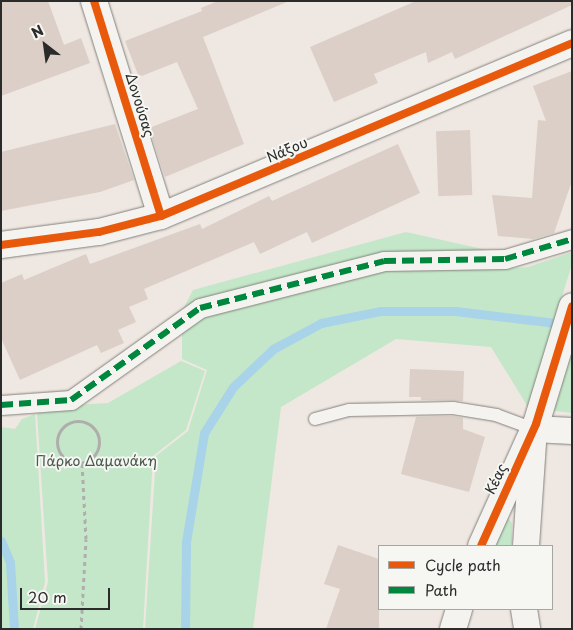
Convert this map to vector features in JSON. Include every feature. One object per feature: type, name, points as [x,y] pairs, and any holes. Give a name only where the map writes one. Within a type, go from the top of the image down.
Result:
[{"type":"street","name":"Δονούσας","points":[[94,1],[161,216]]},
{"type":"street","name":"Νάξου","points":[[1,245],[99,232],[161,216],[572,43]]},
{"type":"street","points":[[1,405],[71,400],[200,308],[384,261],[505,259],[572,239]]},
{"type":"street","points":[[526,545],[535,427],[572,306]]},
{"type":"street","points":[[535,427],[572,431]]},
{"type":"street","name":"Κέας","points":[[481,545],[535,427]]},
{"type":"street","points":[[454,629],[460,610]]},
{"type":"street","points":[[524,610],[527,629]]},
{"type":"lane","points":[[315,419],[349,410],[454,408],[496,415],[535,427]]},
{"type":"path","points":[[74,421],[88,422],[99,438],[94,456],[82,463],[68,460],[57,442],[62,428],[74,421]]},
{"type":"path","points":[[81,629],[86,540],[82,463]]},
{"type":"green space","points":[[406,232],[496,252],[502,269],[528,267],[572,252],[572,264],[528,407],[491,347],[396,339],[281,407],[253,629],[145,629],[156,456],[188,431],[207,370],[182,359],[182,311],[193,290]]},
{"type":"green space","points":[[572,330],[572,413],[547,410]]},
{"type":"green space","name":"Πάρκο Δαμανάκη","points":[[181,361],[205,371],[186,430],[153,456],[143,629],[35,629],[48,582],[37,413],[74,405],[108,403]]},
{"type":"green space","points":[[35,414],[45,582],[33,629],[1,629],[1,427],[15,429],[22,419]]},
{"type":"green space","points":[[509,519],[512,523],[512,545],[494,545],[504,521]]},
{"type":"building","points":[[1,1],[48,1],[64,45],[81,38],[90,63],[1,96]]},
{"type":"building","points":[[218,1],[287,2],[203,37],[244,144],[165,177],[149,128],[198,109],[177,62],[139,77],[125,41],[202,11],[201,8]]},
{"type":"building","points":[[416,1],[572,1],[572,5],[455,59],[452,52],[428,63],[426,52],[374,74],[378,83],[334,102],[310,47]]},
{"type":"building","points":[[572,71],[572,181],[554,233],[533,239],[498,236],[492,195],[532,198],[538,120],[546,121],[533,86]]},
{"type":"building","points":[[115,124],[134,180],[100,192],[1,211],[1,152]]},
{"type":"building","points":[[470,130],[472,195],[438,196],[436,131]]},
{"type":"building","points":[[398,144],[420,193],[312,243],[307,232],[260,254],[254,242],[144,289],[148,299],[129,307],[136,322],[118,330],[124,343],[101,353],[97,345],[20,380],[1,338],[1,283],[22,274],[24,280],[86,254],[90,264],[200,224],[202,229],[269,196],[272,201]]},
{"type":"building","points":[[410,369],[464,371],[463,401],[421,400],[421,397],[409,397]]},
{"type":"building","points":[[452,416],[463,418],[463,429],[485,437],[469,492],[401,474],[416,417]]},
{"type":"building","points":[[338,545],[378,559],[379,629],[326,629],[340,589],[324,584]]},
{"type":"waterway","points":[[185,629],[186,542],[204,433],[233,387],[273,349],[321,323],[380,311],[455,311],[564,324]]},
{"type":"waterway","points":[[1,541],[10,562],[14,629]]},
{"type":"marked path","points":[[1,405],[71,400],[200,308],[384,261],[505,259],[572,239]]},
{"type":"cycle path","points":[[94,1],[161,216]]},
{"type":"cycle path","points":[[1,245],[99,232],[161,216],[572,43]]},
{"type":"cycle path","points":[[481,545],[536,424],[572,306]]}]
